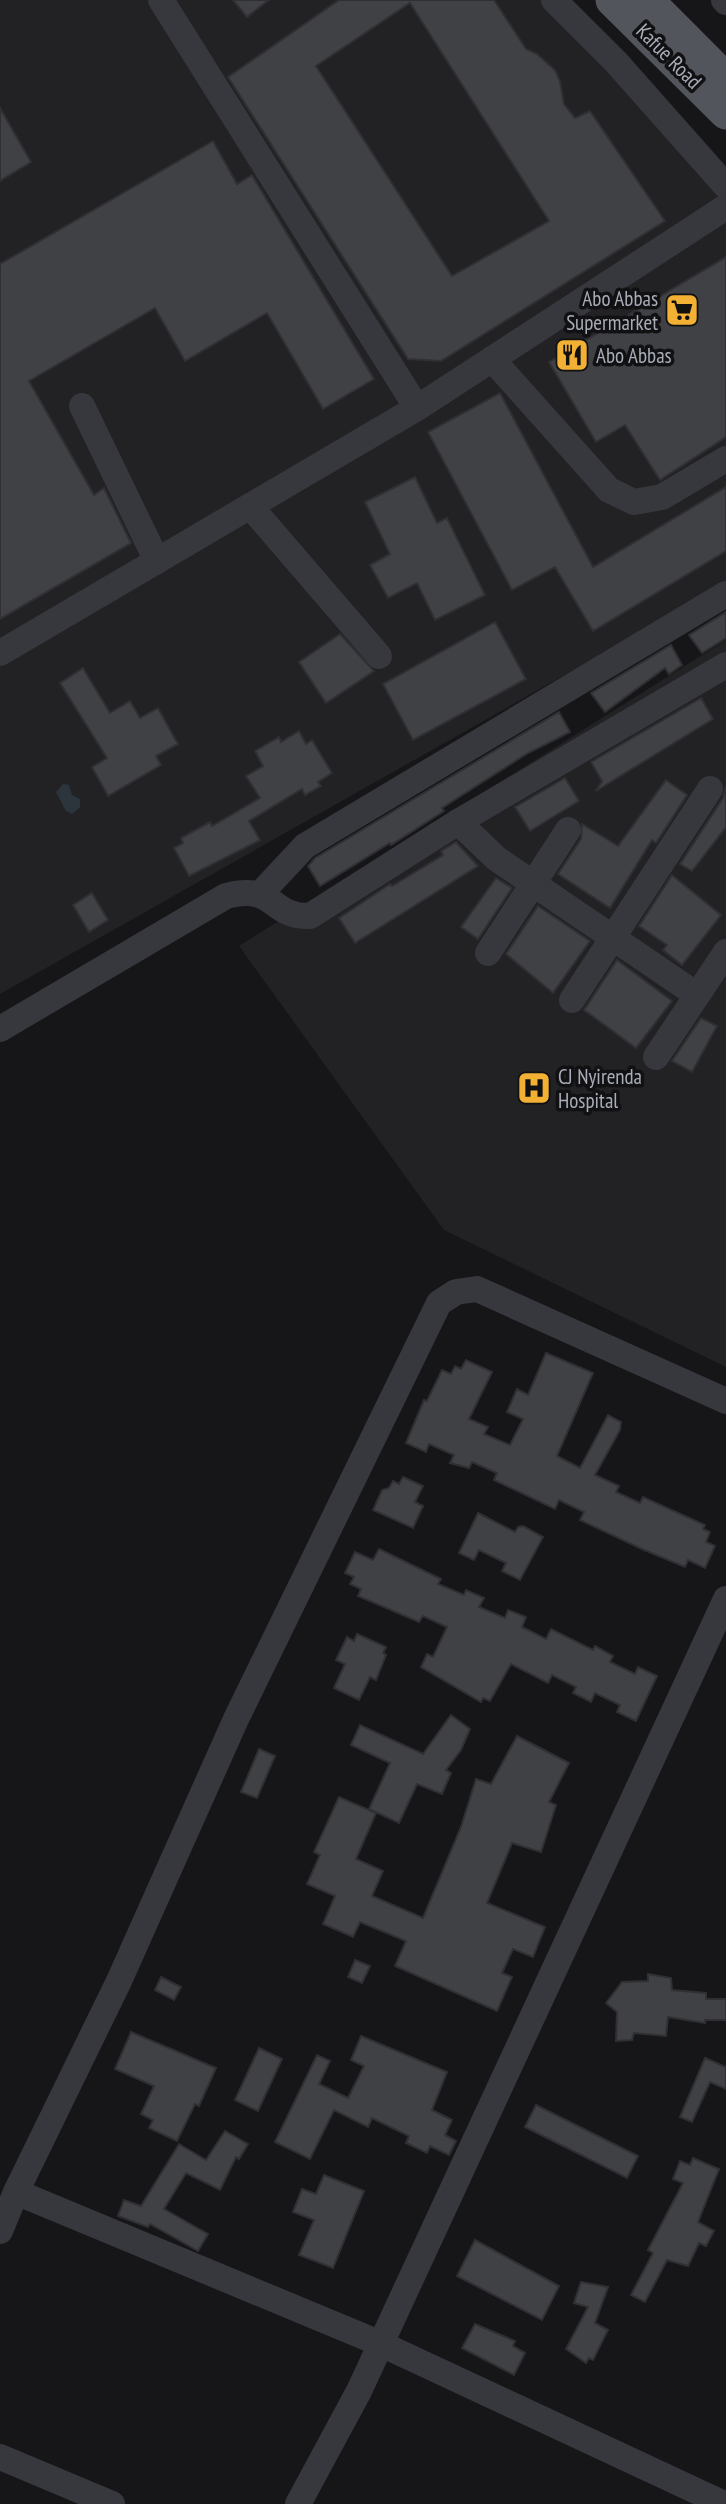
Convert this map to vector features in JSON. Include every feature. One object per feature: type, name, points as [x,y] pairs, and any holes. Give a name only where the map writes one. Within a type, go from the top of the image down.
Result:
[{"type":"main road","name":"Kafue Road","points":[[612,0],[726,113]]},
{"type":"main road","name":"Kafue Road","points":[[647,0],[726,79]]},
{"type":"street","points":[[161,0],[417,408]]},
{"type":"street","points":[[554,0],[616,62],[726,186]]},
{"type":"street","points":[[0,653],[417,408],[726,207]]},
{"type":"street","points":[[492,359],[609,490],[634,502],[662,497],[726,459]]},
{"type":"street","points":[[82,406],[157,561]]},
{"type":"street","points":[[250,506],[379,656]]},
{"type":"street","points":[[261,893],[304,846],[726,594]]},
{"type":"street","points":[[0,1028],[226,896],[261,893],[296,916],[310,916],[458,822],[726,665]]},
{"type":"street","points":[[572,1000],[710,789]]},
{"type":"street","points":[[458,822],[486,850],[533,885],[697,995]]},
{"type":"street","points":[[488,953],[568,830]]},
{"type":"street","points":[[656,1057],[726,952]]},
{"type":"street","points":[[0,2231],[16,2192],[119,1981],[236,1719],[439,1303],[456,1292],[477,1289],[726,1401]]},
{"type":"street","points":[[298,2504],[359,2391],[726,1599]]},
{"type":"street","points":[[16,2192],[330,2325],[380,2343],[724,2504]]},
{"type":"street","points":[[0,2457],[112,2504]]},
{"type":"shaded area","points":[[0,0],[542,0],[726,195],[726,584],[0,994]]},
{"type":"shaded area","name":"CJ Nyirenda Hospital","points":[[726,640],[726,1367],[444,1230],[239,946]]},
{"type":"shaded area","points":[[63,784],[69,785],[72,795],[80,799],[80,807],[72,814],[66,811],[56,792]]},
{"type":"building","points":[[233,0],[269,0],[247,17]]},
{"type":"building","points":[[339,0],[494,0],[526,49],[537,54],[555,70],[564,104],[575,118],[590,111],[665,221],[441,361],[408,359],[228,77]],"holes":[[[410,3],[549,221],[452,276],[316,66]]]},
{"type":"building","points":[[0,108],[31,162],[0,181]]},
{"type":"building","points":[[213,141],[237,184],[252,175],[374,379],[323,409],[267,313],[185,361],[155,308],[29,381],[94,495],[104,488],[131,543],[0,619],[0,264]]},
{"type":"building","name":"Abo Abbas Supermarket","points":[[726,257],[726,437],[660,480],[625,425],[596,442],[549,362]]},
{"type":"building","points":[[500,393],[593,567],[726,487],[726,551],[593,631],[555,567],[512,590],[428,432]]},
{"type":"building","points":[[415,477],[437,523],[447,518],[485,595],[435,620],[417,583],[388,598],[370,565],[390,554],[365,502]]},
{"type":"building","points":[[726,612],[726,638],[702,653],[689,635]]},
{"type":"building","points":[[495,622],[526,679],[413,740],[383,684]]},
{"type":"building","points":[[340,634],[374,671],[326,703],[299,662]]},
{"type":"building","points":[[671,645],[682,665],[669,674],[665,668],[605,712],[591,693]]},
{"type":"building","points":[[83,668],[110,713],[130,701],[140,718],[158,708],[178,744],[156,756],[161,765],[108,796],[92,767],[107,758],[60,683]]},
{"type":"building","points":[[701,698],[713,719],[596,791],[602,781],[591,762]]},
{"type":"building","points":[[559,712],[570,732],[528,753],[442,808],[444,811],[391,845],[390,843],[320,886],[308,866],[315,858]]},
{"type":"building","points":[[299,731],[306,744],[312,740],[332,773],[318,782],[321,786],[305,795],[302,789],[249,821],[260,840],[189,876],[174,848],[183,843],[181,838],[210,822],[212,826],[260,798],[246,776],[263,766],[255,751],[279,737],[281,742]]},
{"type":"building","points":[[565,778],[579,801],[530,831],[515,807]]},
{"type":"building","points":[[666,780],[687,795],[656,843],[652,840],[610,908],[558,874],[581,839],[582,824],[618,846]]},
{"type":"building","points":[[726,786],[726,827],[692,871],[680,864],[723,798]]},
{"type":"building","points":[[456,842],[478,866],[355,943],[339,918],[390,884],[392,886],[443,855],[441,851]]},
{"type":"building","points":[[672,875],[721,915],[682,965],[663,950],[667,945],[639,926]]},
{"type":"building","points":[[496,878],[512,888],[478,939],[461,927]]},
{"type":"building","points":[[92,893],[108,920],[89,932],[73,905]]},
{"type":"building","points":[[538,906],[590,941],[553,993],[506,954]]},
{"type":"building","points":[[617,960],[672,1001],[636,1048],[584,1010]]},
{"type":"building","points":[[701,1018],[717,1026],[692,1072],[672,1061]]},
{"type":"building","points":[[546,1353],[593,1373],[557,1456],[580,1468],[608,1415],[621,1422],[620,1430],[595,1475],[619,1486],[616,1492],[640,1503],[643,1497],[705,1525],[703,1529],[710,1532],[706,1542],[715,1546],[705,1568],[688,1560],[685,1567],[642,1549],[580,1520],[584,1512],[559,1500],[555,1509],[494,1480],[497,1473],[472,1462],[469,1468],[450,1463],[454,1455],[429,1444],[426,1452],[406,1443],[424,1400],[427,1401],[442,1370],[451,1374],[455,1366],[461,1369],[466,1360],[492,1372],[469,1419],[488,1427],[484,1434],[510,1445],[523,1419],[507,1412],[517,1389],[528,1395]]},
{"type":"building","points":[[403,1477],[423,1486],[415,1502],[423,1506],[413,1528],[373,1510],[382,1490],[389,1488],[393,1481],[399,1484]]},
{"type":"building","points":[[478,1513],[515,1532],[518,1527],[523,1526],[543,1537],[520,1580],[502,1571],[506,1563],[479,1550],[474,1560],[459,1553]]},
{"type":"building","points":[[379,1549],[441,1579],[438,1584],[464,1595],[466,1590],[484,1598],[479,1607],[505,1618],[508,1610],[526,1617],[522,1627],[546,1639],[551,1629],[593,1650],[595,1646],[613,1656],[610,1662],[635,1674],[638,1667],[657,1676],[636,1721],[617,1712],[620,1705],[595,1693],[591,1702],[573,1693],[576,1687],[552,1675],[548,1683],[511,1664],[490,1701],[483,1698],[481,1702],[421,1667],[427,1654],[433,1657],[447,1627],[423,1616],[419,1622],[358,1596],[361,1589],[350,1584],[354,1577],[345,1573],[355,1552],[373,1560]]},
{"type":"building","points":[[357,1634],[386,1647],[383,1653],[386,1655],[376,1680],[370,1677],[359,1700],[334,1688],[345,1664],[336,1660],[347,1637],[354,1641]]},
{"type":"building","points":[[451,1715],[470,1729],[461,1750],[446,1770],[451,1773],[442,1794],[417,1784],[399,1823],[369,1809],[390,1763],[351,1745],[360,1725],[423,1754]]},
{"type":"building","points":[[517,1736],[569,1763],[549,1802],[556,1805],[541,1852],[512,1843],[487,1903],[545,1927],[533,1957],[513,1949],[502,1973],[512,1977],[497,2011],[395,1966],[406,1941],[360,1922],[353,1937],[323,1924],[335,1896],[307,1884],[320,1855],[314,1852],[339,1797],[376,1813],[356,1859],[383,1871],[372,1896],[423,1918],[461,1827],[476,1779],[491,1784]]},
{"type":"building","points":[[259,1749],[275,1756],[257,1798],[241,1792]]},
{"type":"building","points":[[355,1960],[370,1966],[362,1983],[348,1977]]},
{"type":"building","points":[[648,1974],[671,1978],[672,1990],[706,1993],[706,1999],[726,1999],[726,2020],[705,2020],[705,2023],[668,2017],[666,2036],[634,2033],[632,2040],[616,2041],[617,2012],[606,2003],[622,1982],[648,1981]]},
{"type":"building","points":[[161,1977],[181,1987],[174,2000],[155,1990]]},
{"type":"building","points":[[131,2032],[216,2068],[199,2106],[195,2104],[177,2141],[149,2128],[153,2120],[141,2114],[154,2086],[115,2069]]},
{"type":"building","points":[[361,2036],[447,2072],[432,2110],[452,2120],[445,2135],[456,2141],[449,2155],[430,2146],[427,2153],[406,2143],[409,2136],[372,2118],[368,2127],[334,2110],[310,2159],[275,2142],[317,2055],[330,2061],[319,2084],[348,2098],[364,2066],[351,2060]]},
{"type":"building","points":[[259,2048],[282,2059],[258,2111],[235,2100]]},
{"type":"building","points":[[705,2058],[726,2067],[726,2089],[710,2082],[692,2122],[680,2117]]},
{"type":"building","points":[[536,2105],[638,2156],[627,2178],[525,2127]]},
{"type":"building","points":[[225,2131],[248,2144],[239,2159],[236,2157],[220,2190],[186,2173],[164,2209],[208,2234],[198,2251],[150,2224],[148,2227],[118,2216],[124,2200],[141,2206],[179,2144],[206,2160]]},
{"type":"building","points":[[693,2158],[719,2169],[698,2222],[714,2231],[706,2246],[699,2243],[688,2266],[667,2260],[645,2302],[631,2295],[653,2253],[648,2250],[683,2183],[673,2179],[680,2161],[690,2165]]},
{"type":"building","points":[[324,2175],[364,2191],[333,2268],[299,2255],[314,2220],[293,2212],[302,2189],[316,2194]]},
{"type":"building","points":[[475,2240],[559,2286],[542,2320],[457,2276]]},
{"type":"building","points":[[581,2282],[608,2287],[595,2323],[608,2330],[593,2360],[589,2358],[586,2363],[566,2349],[588,2307],[574,2303]]},
{"type":"building","points":[[475,2324],[515,2341],[513,2346],[525,2353],[514,2375],[462,2348]]},
{"type":"place","name":"Abo Abbas Supermarket","points":[[682,310]]},
{"type":"place","name":"Abo Abbas","points":[[572,355]]},
{"type":"place","name":"CJ Nyirenda Hospital","points":[[534,1088]]}]
